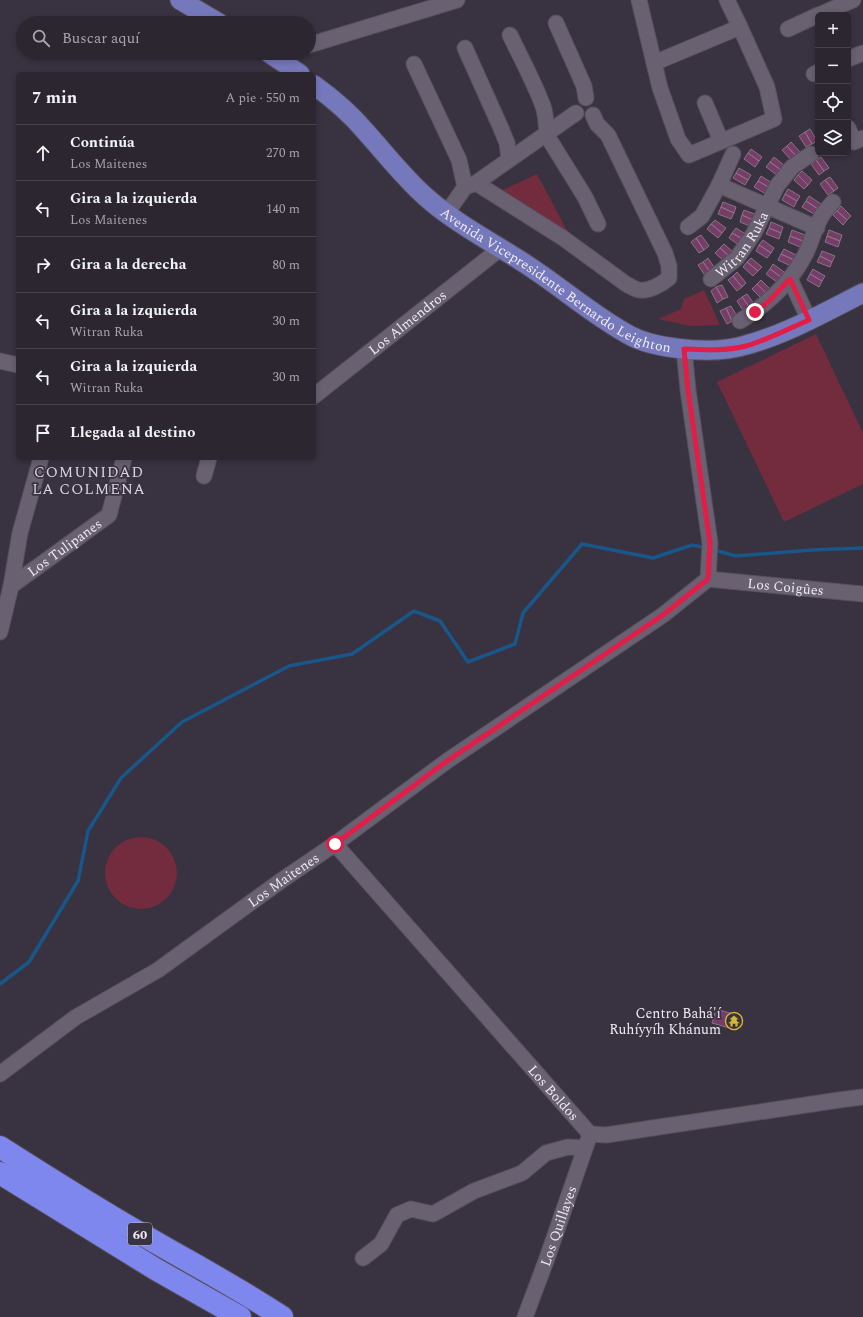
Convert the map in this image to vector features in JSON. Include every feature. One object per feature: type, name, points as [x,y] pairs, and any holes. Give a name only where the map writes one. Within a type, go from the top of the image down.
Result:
[{"type":"highway","name":"60","points":[[0,1147],[144,1236],[229,1284],[282,1317]]},
{"type":"highway","name":"60","points":[[0,1174],[157,1270],[240,1317]]},
{"type":"main road","points":[[180,0],[206,16]]},
{"type":"main road","points":[[283,60],[298,72]]},
{"type":"main road","name":"Avenida Vicepresidente Bernardo Leighton","points":[[316,86],[343,108],[364,129],[409,181],[446,214],[533,269],[632,337],[661,345],[684,349],[720,350],[746,345],[779,333],[863,293]]},
{"type":"street","points":[[316,43],[457,0]]},
{"type":"street","points":[[639,0],[660,88],[678,139],[689,155],[774,119],[767,87],[727,0]]},
{"type":"street","points":[[825,12],[853,0]]},
{"type":"street","points":[[788,28],[815,16]]},
{"type":"street","points":[[556,23],[584,86],[586,98]]},
{"type":"street","points":[[654,63],[740,27]]},
{"type":"street","points":[[510,35],[544,106],[547,122],[547,133],[585,197],[598,224]]},
{"type":"street","points":[[465,48],[507,143],[509,159]]},
{"type":"street","points":[[851,58],[863,53]]},
{"type":"street","points":[[414,64],[470,185],[563,238],[626,284],[640,290],[645,290],[665,281],[669,278],[670,272],[664,254],[608,135],[597,124],[593,115]]},
{"type":"street","points":[[586,98],[592,100],[596,109],[593,115],[584,118],[576,113],[575,106],[580,99],[586,98]]},
{"type":"street","points":[[705,103],[721,141]]},
{"type":"street","points":[[446,214],[470,185],[576,113]]},
{"type":"street","points":[[851,135],[854,142],[863,138]]},
{"type":"street","points":[[688,227],[702,216],[719,185],[733,154]]},
{"type":"street","name":"Witran Ruka","points":[[711,279],[736,258],[754,234],[777,186],[792,166],[811,154]]},
{"type":"street","name":"Witran Ruka","points":[[719,185],[817,228]]},
{"type":"street","points":[[740,321],[768,302],[790,279],[805,254],[822,214],[833,202]]},
{"type":"street","name":"Los Almendros","points":[[316,394],[501,248]]},
{"type":"street","points":[[790,279],[809,320]]},
{"type":"street","points":[[684,349],[688,390],[710,543],[708,579]]},
{"type":"street","points":[[0,360],[16,364]]},
{"type":"street","points":[[0,632],[11,586],[20,533],[40,460]]},
{"type":"street","name":"Los Tulipanes","points":[[11,586],[109,515],[114,502],[124,460]]},
{"type":"street","points":[[204,476],[208,460]]},
{"type":"street","name":"Los Coigûes","points":[[708,579],[863,594]]},
{"type":"street","name":"Los Maitenes","points":[[0,1074],[76,1017],[158,970],[282,880],[335,844],[447,761],[663,615],[708,579]]},
{"type":"street","name":"Los Boldos","points":[[335,844],[590,1134],[606,1135],[832,1101],[863,1098]]},
{"type":"street","name":"Los Quillayes","points":[[525,1317],[590,1134]]},
{"type":"street","points":[[363,1258],[381,1244],[398,1214],[411,1209],[433,1214],[474,1190],[522,1173],[546,1153],[568,1147],[585,1148]]},
{"type":"shaded area","points":[[537,174],[570,236],[501,191]]},
{"type":"shaded area","points":[[704,290],[720,325],[690,326],[658,319],[681,309],[684,299]]},
{"type":"shaded area","points":[[816,334],[863,433],[863,484],[784,522],[717,382]]},
{"type":"shaded area","points":[[141,837],[161,843],[171,853],[177,873],[171,893],[161,903],[141,909],[121,903],[111,893],[105,873],[111,853],[121,843]]},
{"type":"building","points":[[810,129],[815,138],[815,142],[812,144],[805,132]]},
{"type":"building","points":[[805,132],[812,144],[806,147],[799,136]]},
{"type":"building","points":[[791,142],[800,152],[796,156],[787,146]]},
{"type":"building","points":[[787,146],[796,156],[791,160],[782,150]]},
{"type":"building","points":[[751,149],[762,157],[759,161],[748,153]]},
{"type":"building","points":[[748,153],[759,161],[755,167],[744,159]]},
{"type":"building","points":[[774,157],[785,166],[781,170],[770,162]]},
{"type":"building","points":[[821,157],[829,168],[824,171],[816,160]]},
{"type":"building","points":[[816,160],[824,171],[819,175],[811,164]]},
{"type":"building","points":[[770,162],[781,170],[777,175],[766,167]]},
{"type":"building","points":[[739,168],[751,175],[748,180],[736,173]]},
{"type":"building","points":[[802,171],[812,180],[808,185],[798,175]]},
{"type":"building","points":[[736,173],[748,180],[745,185],[733,178]]},
{"type":"building","points":[[798,175],[808,185],[804,189],[794,180]]},
{"type":"building","points":[[761,176],[772,183],[770,188],[758,181]]},
{"type":"building","points":[[830,177],[838,188],[834,191],[825,180]]},
{"type":"building","points":[[825,180],[834,191],[828,195],[820,184]]},
{"type":"building","points":[[758,181],[770,188],[766,194],[754,187]]},
{"type":"building","points":[[788,189],[800,196],[797,201],[785,194]]},
{"type":"building","points":[[785,194],[797,201],[794,207],[782,200]]},
{"type":"building","points":[[809,196],[821,204],[818,209],[806,201]]},
{"type":"building","points":[[806,201],[818,209],[814,214],[802,207]]},
{"type":"building","points":[[723,202],[736,207],[734,213],[721,207]]},
{"type":"building","points":[[841,206],[851,216],[847,220],[837,211]]},
{"type":"building","points":[[721,207],[734,213],[731,219],[718,214]]},
{"type":"building","points":[[744,210],[757,215],[755,221],[742,215]]},
{"type":"building","points":[[837,211],[847,220],[843,225],[833,215]]},
{"type":"building","points":[[742,215],[755,221],[752,227],[740,222]]},
{"type":"building","points":[[715,220],[726,228],[722,233],[711,224]]},
{"type":"building","points":[[771,222],[783,227],[781,233],[769,228]]},
{"type":"building","points":[[711,224],[722,233],[718,238],[707,229]]},
{"type":"building","points":[[736,228],[747,235],[744,240],[732,233]]},
{"type":"building","points":[[769,228],[781,233],[779,239],[766,234]]},
{"type":"building","points":[[792,230],[805,235],[803,241],[790,236]]},
{"type":"building","points":[[829,230],[842,235],[840,241],[827,236]]},
{"type":"building","points":[[732,233],[744,240],[740,246],[729,238]]},
{"type":"building","points":[[701,235],[709,246],[704,250],[696,238]]},
{"type":"building","points":[[790,236],[803,241],[800,247],[788,242]]},
{"type":"building","points":[[827,236],[840,241],[838,247],[825,242]]},
{"type":"building","points":[[696,238],[704,250],[699,253],[691,242]]},
{"type":"building","points":[[763,240],[774,248],[771,253],[759,245]]},
{"type":"building","points":[[724,244],[734,253],[730,257],[720,248]]},
{"type":"building","points":[[759,245],[771,253],[767,258],[756,251]]},
{"type":"building","points":[[720,248],[730,257],[725,262],[715,253]]},
{"type":"building","points":[[784,249],[796,255],[794,260],[781,254]]},
{"type":"building","points":[[822,251],[835,256],[832,262],[820,256]]},
{"type":"building","points":[[781,254],[794,260],[791,266],[778,260]]},
{"type":"building","points":[[820,256],[832,262],[830,267],[817,262]]},
{"type":"building","points":[[708,258],[716,270],[711,273],[703,262]]},
{"type":"building","points":[[751,258],[762,267],[758,271],[747,262]]},
{"type":"building","points":[[703,262],[711,273],[706,277],[698,265]]},
{"type":"building","points":[[747,262],[758,271],[753,276],[743,267]]},
{"type":"building","points":[[773,264],[784,272],[781,277],[770,269]]},
{"type":"building","points":[[770,269],[781,277],[777,282],[766,274]]},
{"type":"building","points":[[813,269],[825,276],[822,281],[810,274]]},
{"type":"building","points":[[737,272],[746,283],[742,287],[733,276]]},
{"type":"building","points":[[810,274],[822,281],[819,287],[807,280]]},
{"type":"building","points":[[733,276],[742,287],[737,291],[728,280]]},
{"type":"building","points":[[761,280],[771,290],[767,294],[757,284]]},
{"type":"building","points":[[757,284],[767,294],[762,299],[752,289]]},
{"type":"building","points":[[722,285],[728,297],[723,299],[716,287]]},
{"type":"building","points":[[716,287],[723,299],[717,303],[711,291]]},
{"type":"building","points":[[747,294],[755,305],[750,308],[742,297]]},
{"type":"building","points":[[742,297],[750,308],[744,312],[737,301]]},
{"type":"building","points":[[731,306],[738,318],[732,321],[726,308]]},
{"type":"building","points":[[726,308],[732,321],[727,324],[720,311]]},
{"type":"building","points":[[716,1009],[740,1016],[736,1030],[712,1023]]},
{"type":"waterway","points":[[0,984],[29,962],[78,881],[88,831],[121,778],[182,722],[289,666],[352,654],[414,611],[440,621],[468,662],[515,644],[523,613],[582,544],[653,558],[692,545],[706,548]]},
{"type":"waterway","points":[[714,550],[736,556],[812,550],[863,548]]},
{"type":"place","name":"Centro Bahá'í Ruhíyyíh Khánum","points":[[734,1021]]},
{"type":"district","name":"COMUNIDAD LA COLMENA","points":[[89,480]]},
{"type":"route","points":[[335,844],[447,761],[663,615],[708,579],[710,543],[688,390],[684,349],[720,350],[746,345],[809,320],[790,279],[768,302],[755,312]]}]
